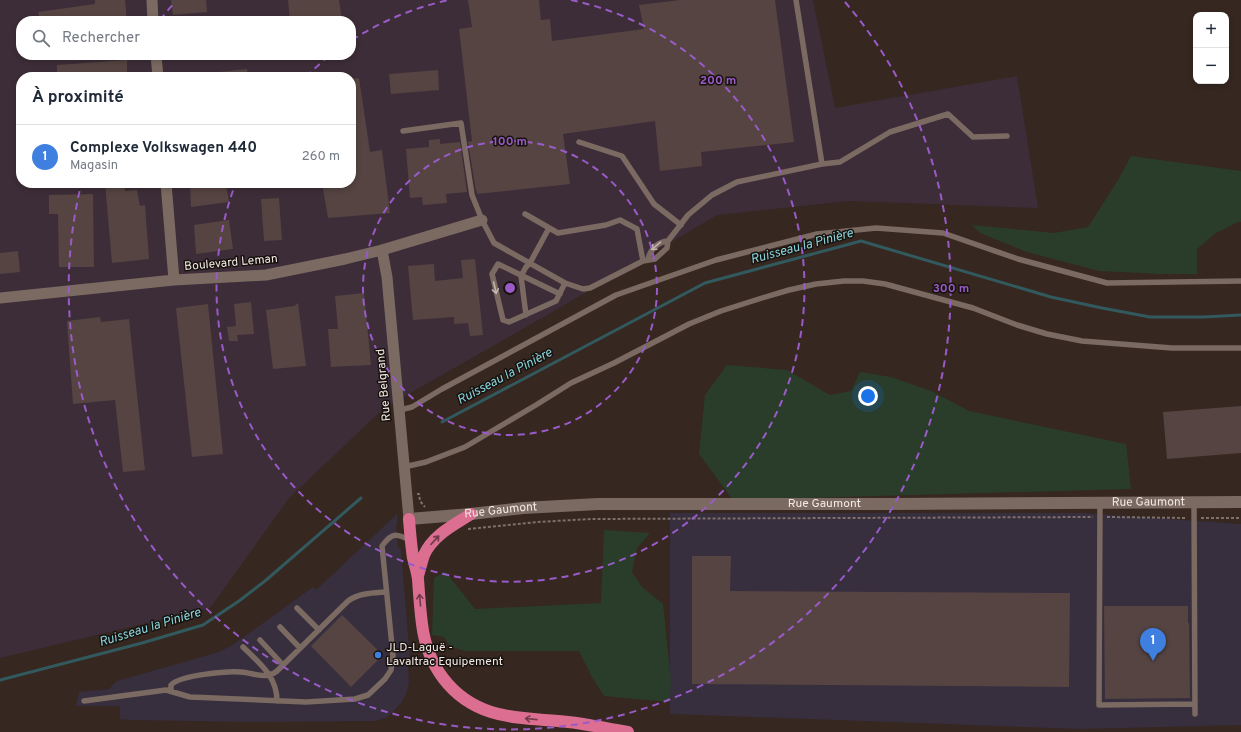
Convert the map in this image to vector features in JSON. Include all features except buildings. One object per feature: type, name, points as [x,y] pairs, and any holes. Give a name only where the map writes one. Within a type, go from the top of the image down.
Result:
[{"type":"highway","points":[[418,577],[424,555],[433,542],[442,533],[471,514]]},
{"type":"highway","points":[[409,519],[413,556],[418,577],[422,628],[430,657],[443,680],[461,697],[482,708],[509,716],[570,722],[628,732]]},
{"type":"street","points":[[152,0],[153,16]]},
{"type":"street","points":[[156,60],[158,72]]},
{"type":"street","points":[[166,188],[174,280]]},
{"type":"street","name":"Boulevard Leman","points":[[0,298],[174,280],[266,275],[382,250],[482,220]]},
{"type":"street","name":"Rue Belgrand","points":[[382,250],[387,277],[409,519]]},
{"type":"street","name":"Rue Gaumont","points":[[409,519],[540,506],[598,504],[1241,502]]},
{"type":"lane","points":[[796,0],[822,164]]},
{"type":"lane","points":[[646,260],[650,251],[661,242],[668,240],[688,215],[712,195],[737,182],[822,164],[840,162],[890,132],[948,114],[973,137],[1007,136]]},
{"type":"lane","points":[[403,131],[461,123],[472,195],[482,220],[494,243],[565,283],[583,289],[590,288],[646,260],[655,259],[667,248],[668,240]]},
{"type":"lane","points":[[579,142],[622,156],[654,204],[681,225]]},
{"type":"lane","points":[[525,214],[558,233],[606,225],[620,220],[637,229],[646,260]]},
{"type":"lane","points":[[526,315],[521,276],[530,263],[549,228]]},
{"type":"lane","points":[[400,410],[412,407],[442,389],[616,295],[716,260],[817,234],[876,228],[943,233],[1018,259],[1107,283],[1241,281]]},
{"type":"lane","points":[[560,294],[498,264],[492,274],[503,320],[509,322],[556,301],[560,294],[565,283]]},
{"type":"lane","points":[[404,467],[426,462],[465,447],[536,406],[571,383],[614,363],[689,324],[721,311],[762,298],[816,284],[844,281],[863,281],[886,284],[973,308],[1047,334],[1082,341],[1172,348],[1241,348]]},
{"type":"lane","points":[[1100,502],[1098,705],[1195,704]]},
{"type":"lane","points":[[1194,502],[1195,714]]},
{"type":"lane","points":[[84,701],[166,690],[171,690],[190,697],[306,702],[355,700],[368,695],[389,674],[393,656],[382,546],[389,538],[400,534],[409,519]]},
{"type":"lane","points":[[400,534],[411,541]]},
{"type":"lane","points":[[171,690],[171,685],[173,682],[190,677],[227,672],[242,672],[262,676],[271,676],[352,598],[386,592]]},
{"type":"lane","points":[[297,608],[319,630]]},
{"type":"lane","points":[[280,627],[300,648]]},
{"type":"lane","points":[[260,640],[283,664]]},
{"type":"lane","points":[[244,647],[271,676],[277,691],[277,701]]},
{"type":"path","points":[[419,494],[420,502],[427,508]]},
{"type":"path","name":"Rue Gaumont","points":[[465,530],[530,522],[591,519],[1092,517]]},
{"type":"path","name":"Rue Gaumont","points":[[1103,517],[1188,518]]},
{"type":"path","name":"Rue Gaumont","points":[[1200,518],[1241,518]]},
{"type":"shaded area","points":[[0,0],[813,0],[835,108],[1017,76],[1038,208],[849,201],[717,215],[556,310],[384,408],[289,498],[210,608],[0,658]]},
{"type":"shaded area","points":[[670,513],[1083,513],[1241,524],[1241,725],[1081,729],[670,714]]},
{"type":"shaded area","points":[[397,514],[396,526],[398,547],[401,550],[410,658],[408,662],[409,683],[402,702],[388,717],[376,721],[251,722],[130,720],[120,719],[120,706],[76,706],[79,692],[109,689],[117,681],[219,652],[231,646],[313,587],[316,590]]},
{"type":"green space","points":[[1131,156],[1241,171],[1241,222],[1238,222],[1216,233],[1197,249],[1197,274],[1099,271],[1027,252],[980,233],[972,225],[1054,233],[1088,227],[1118,180]]},
{"type":"green space","points":[[727,365],[787,370],[830,395],[851,391],[860,372],[891,377],[931,391],[969,411],[1126,444],[1131,489],[733,500],[699,454],[705,395]]},
{"type":"green space","points":[[604,530],[650,533],[637,548],[632,572],[642,587],[663,604],[671,681],[669,702],[604,696],[592,677],[579,651],[466,651],[450,647],[444,637],[432,635],[434,578],[445,571],[475,609],[601,603]]},
{"type":"waterway","name":"Ruisseau la Pinière","points":[[442,422],[705,283],[861,241],[1051,297],[1102,308],[1150,317],[1241,315]]},
{"type":"waterway","name":"Ruisseau la Pinière","points":[[0,680],[142,643],[203,625],[239,601],[265,581],[361,498]]},
{"type":"place","name":"JLD-Laguë - Lavaltrac Equipement","points":[[378,655]]},
{"type":"place","name":"Complexe Volkswagen 440","points":[[1153,661]]}]
